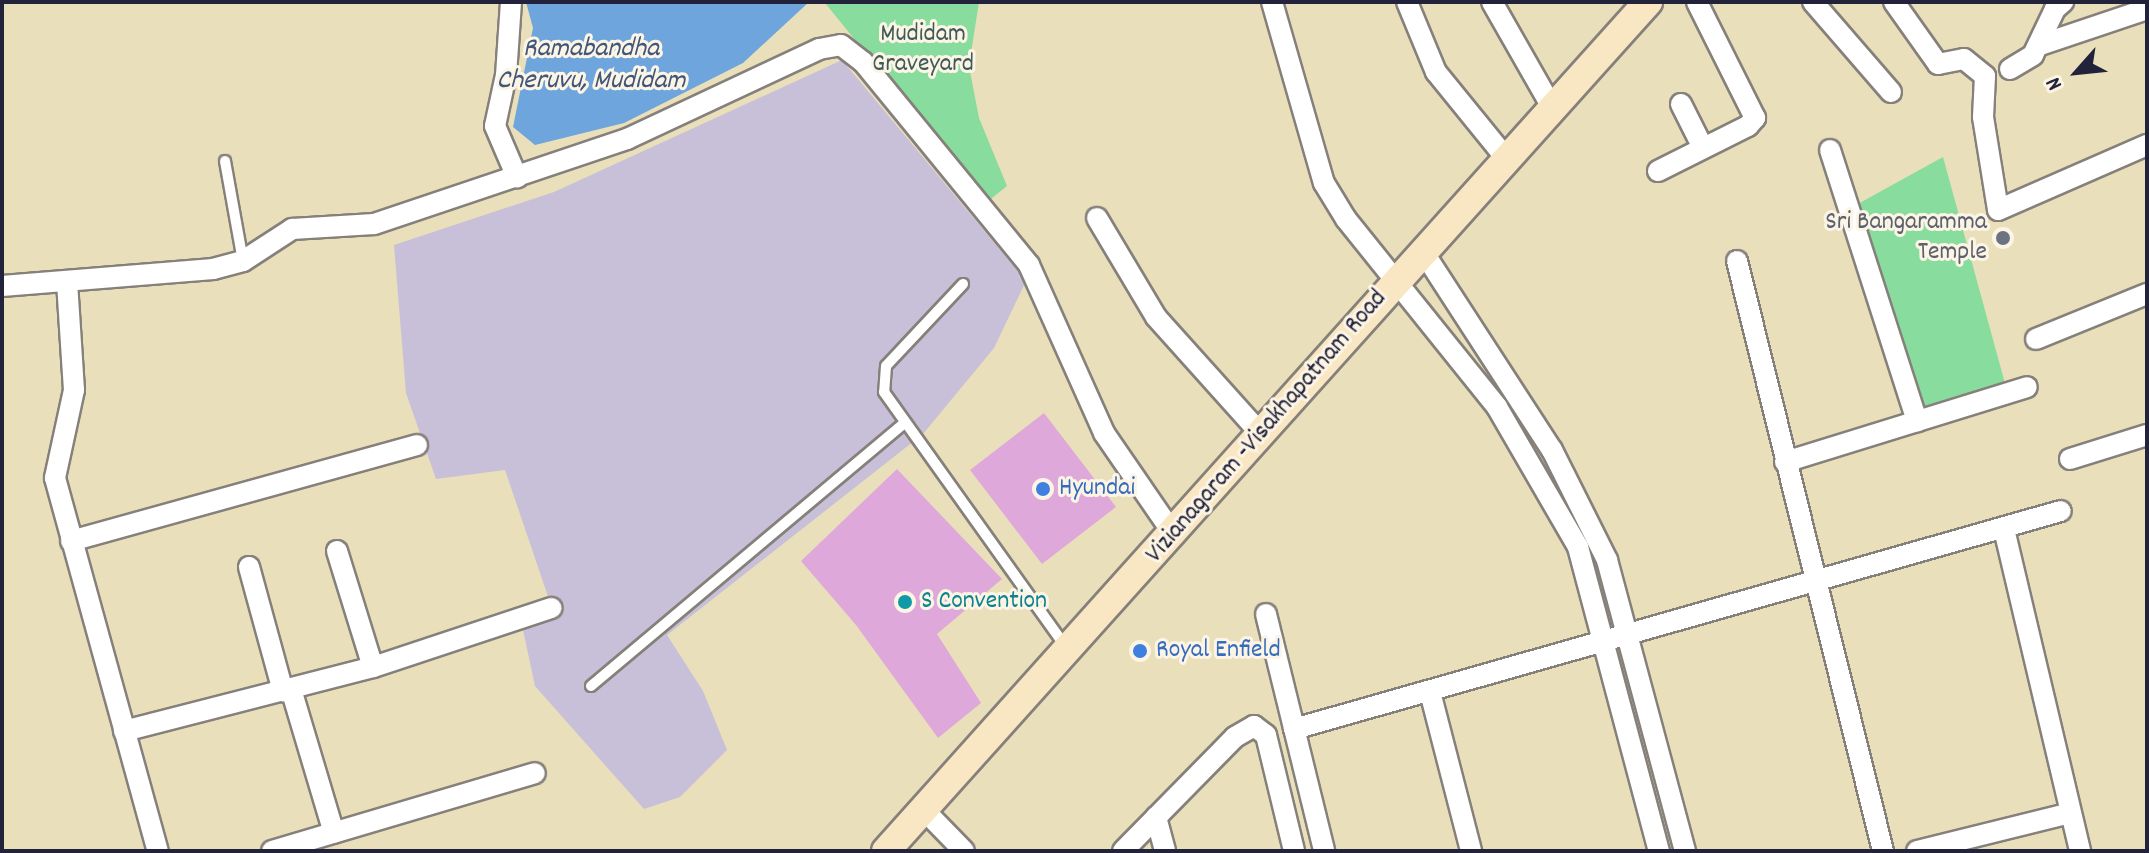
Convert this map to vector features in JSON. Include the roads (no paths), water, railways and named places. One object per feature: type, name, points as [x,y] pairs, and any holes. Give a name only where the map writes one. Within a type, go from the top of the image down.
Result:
[{"type":"main road","name":"Vizianagaram -Visakhapatnam Road","points":[[886,851],[1174,535],[1396,279],[1643,4]]},
{"type":"street","points":[[511,2],[510,48],[495,132],[517,177]]},
{"type":"street","points":[[1272,2],[1324,183],[1497,407],[1549,490],[1578,547],[1659,851]]},
{"type":"street","points":[[1407,2],[1436,72],[1506,158]]},
{"type":"street","points":[[1492,2],[1552,107]]},
{"type":"street","points":[[1658,171],[1755,118],[1697,2]]},
{"type":"street","points":[[1813,2],[1891,92]]},
{"type":"street","points":[[1894,2],[1938,64],[1964,59],[1985,76],[1983,117],[1998,210],[2147,145]]},
{"type":"street","points":[[2040,45],[2055,9],[2063,2]]},
{"type":"street","points":[[2010,69],[2040,45],[2147,9]]},
{"type":"street","points":[[2,286],[176,275],[243,261],[292,229],[374,224],[627,139],[819,49],[841,45],[851,50],[1029,265],[1088,403],[1174,535]]},
{"type":"street","points":[[1681,104],[1703,148]]},
{"type":"street","points":[[1830,150],[1917,421]]},
{"type":"street","points":[[1097,218],[1156,317],[1261,434]]},
{"type":"street","points":[[1422,250],[1552,450],[1607,560],[1685,851]]},
{"type":"street","points":[[1737,261],[1812,580],[1883,851]]},
{"type":"street","points":[[67,282],[74,390],[55,468],[71,541],[158,851]]},
{"type":"street","points":[[2036,339],[2147,294]]},
{"type":"street","points":[[1785,462],[2027,387]]},
{"type":"street","points":[[2070,459],[2147,435]]},
{"type":"street","points":[[71,541],[417,445]]},
{"type":"street","points":[[1294,729],[2061,511]]},
{"type":"street","points":[[2004,529],[2080,851]]},
{"type":"street","points":[[337,551],[373,667]]},
{"type":"street","points":[[249,567],[334,833]]},
{"type":"street","points":[[124,731],[373,667],[551,608]]},
{"type":"street","points":[[1266,614],[1324,851]]},
{"type":"street","points":[[1430,692],[1471,851]]},
{"type":"street","points":[[1123,851],[1235,737],[1261,728],[1294,851]]},
{"type":"street","points":[[272,851],[535,773]]},
{"type":"street","points":[[924,810],[964,851]]},
{"type":"street","points":[[1917,851],[2070,813]]},
{"type":"street","points":[[1156,817],[1165,851]]},
{"type":"lane","points":[[225,161],[243,261]]},
{"type":"lane","points":[[963,284],[882,374],[884,392],[903,424],[1068,651]]},
{"type":"lane","points":[[591,686],[903,424]]},
{"type":"water","name":"Ramabandha Cheruvu, Mudidam","points":[[526,2],[809,2],[743,63],[624,123],[535,145],[513,127],[533,28]]},
{"type":"place","name":"Sri Bangaramma Temple","points":[[2003,238]]},
{"type":"place","name":"Hyundai","points":[[1043,489]]},
{"type":"place","name":"S Convention","points":[[905,602]]},
{"type":"place","name":"Royal Enfield","points":[[1140,651]]},
{"type":"park label","name":"Mudidam Graveyard","points":[[923,50]]}]
